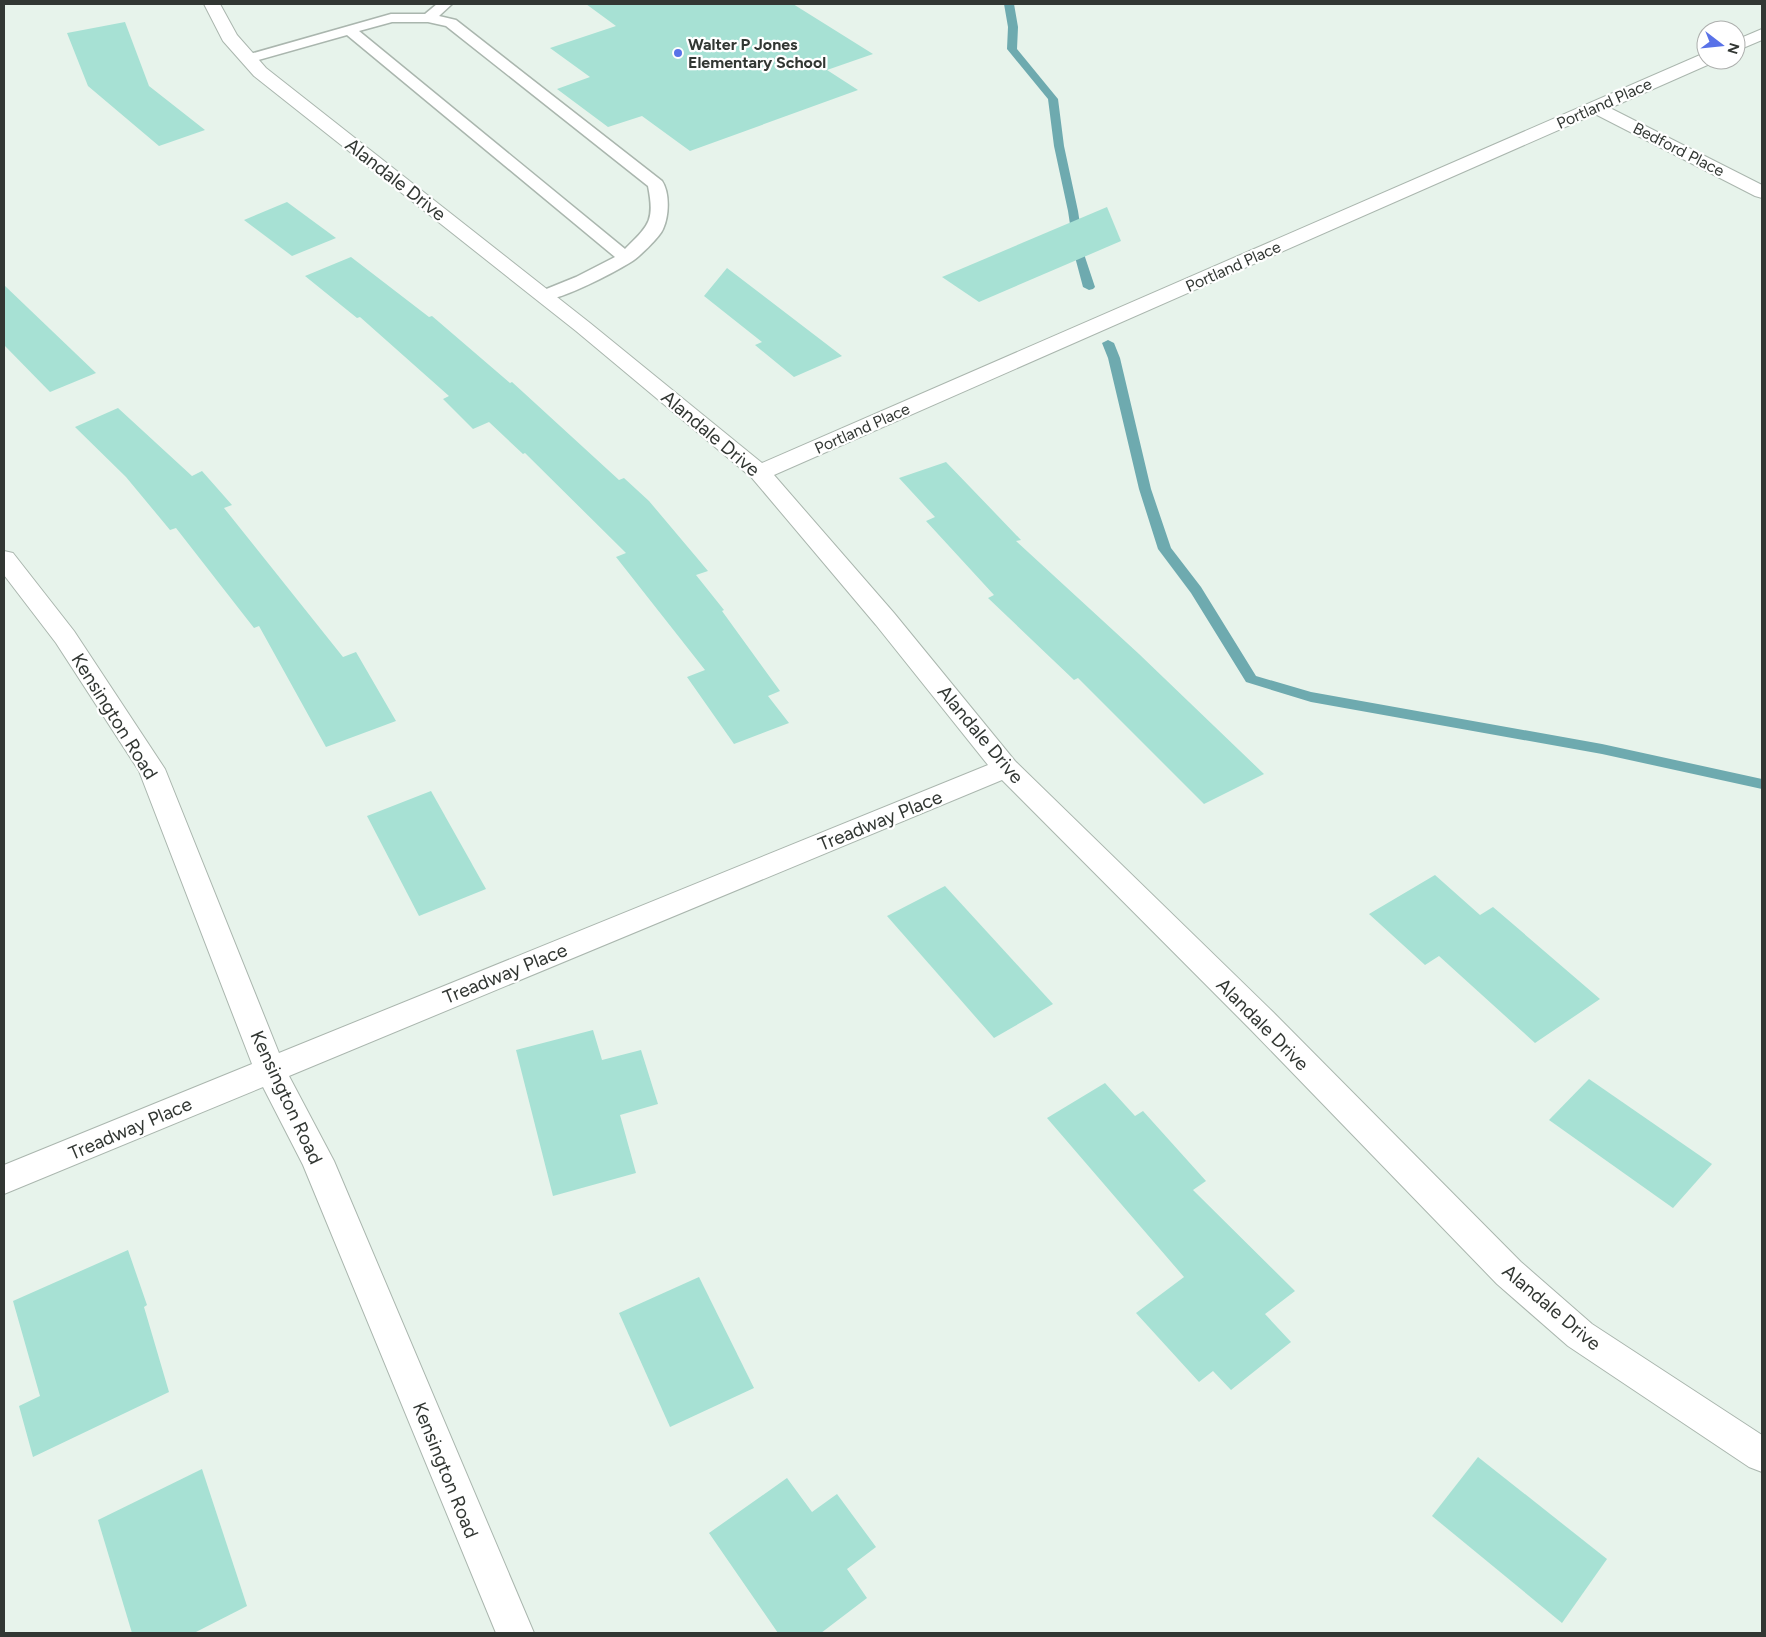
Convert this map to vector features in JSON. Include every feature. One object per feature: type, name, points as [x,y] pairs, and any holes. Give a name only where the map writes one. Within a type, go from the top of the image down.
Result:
[{"type":"street","name":"Alandale Drive","points":[[212,4],[229,37],[268,78],[545,296],[760,473],[885,618],[1006,768],[1262,1021],[1509,1273],[1580,1335],[1762,1455]]},
{"type":"street","points":[[1746,41],[1762,34]]},
{"type":"street","name":"Portland Place","points":[[760,473],[1696,63]]},
{"type":"street","name":"Bedford Place","points":[[1595,107],[1762,192]]},
{"type":"street","name":"Kensington Road","points":[[4,559],[65,637],[152,769],[270,1070],[318,1162],[515,1633]]},
{"type":"street","name":"Treadway Place","points":[[4,1180],[1006,768]]},
{"type":"lane","points":[[428,18],[445,4]]},
{"type":"lane","points":[[248,59],[391,18],[428,18],[451,24],[656,184],[660,206],[655,229],[626,258],[582,281],[545,296]]},
{"type":"lane","points":[[349,30],[626,258]]},
{"type":"building","points":[[586,4],[793,4],[873,54],[827,70],[858,90],[690,151],[642,116],[608,127],[557,89],[590,77],[550,48],[616,26]]},
{"type":"building","points":[[125,22],[149,86],[205,130],[159,146],[88,86],[67,33]]},
{"type":"building","points":[[287,202],[336,238],[292,256],[244,220]]},
{"type":"building","points":[[1107,207],[1121,241],[979,302],[942,277]]},
{"type":"building","points":[[351,257],[429,317],[432,316],[510,383],[512,382],[619,480],[624,478],[649,501],[708,571],[696,575],[724,610],[722,611],[780,691],[768,696],[789,723],[734,744],[687,677],[705,670],[616,557],[626,553],[525,453],[523,454],[489,422],[473,429],[443,399],[449,396],[360,317],[357,318],[305,276]]},
{"type":"building","points":[[727,268],[842,356],[794,377],[755,345],[762,342],[704,296]]},
{"type":"building","points":[[4,285],[96,373],[50,392],[4,345]]},
{"type":"building","points":[[118,408],[192,476],[202,471],[232,505],[224,508],[343,657],[356,652],[396,721],[326,747],[259,626],[254,628],[176,528],[170,530],[126,477],[75,427]]},
{"type":"building","points":[[946,462],[1021,540],[1016,541],[1139,654],[1264,774],[1204,804],[1078,678],[1074,680],[988,598],[994,595],[926,521],[935,517],[899,478]]},
{"type":"building","points":[[431,791],[486,889],[419,916],[367,816]]},
{"type":"building","points":[[1435,875],[1480,915],[1493,907],[1600,999],[1535,1043],[1439,956],[1425,965],[1369,914]]},
{"type":"building","points":[[945,886],[1053,1004],[994,1038],[887,916]]},
{"type":"building","points":[[593,1030],[602,1060],[641,1050],[658,1104],[620,1115],[636,1173],[553,1196],[516,1050]]},
{"type":"building","points":[[1589,1079],[1712,1164],[1673,1208],[1549,1120]]},
{"type":"building","points":[[1105,1083],[1135,1116],[1143,1111],[1206,1181],[1193,1190],[1295,1291],[1265,1314],[1291,1342],[1231,1390],[1213,1371],[1199,1382],[1136,1313],[1184,1277],[1047,1118]]},
{"type":"building","points":[[128,1250],[147,1305],[144,1307],[169,1392],[33,1457],[19,1406],[40,1396],[13,1301]]},
{"type":"building","points":[[699,1277],[754,1388],[670,1427],[619,1313]]},
{"type":"building","points":[[1478,1457],[1607,1559],[1562,1623],[1432,1516]]},
{"type":"building","points":[[202,1469],[247,1606],[194,1633],[132,1633],[98,1520]]},
{"type":"building","points":[[787,1478],[812,1512],[837,1494],[876,1547],[847,1569],[867,1598],[821,1633],[778,1633],[709,1533]]},
{"type":"waterway","points":[[1009,4],[1013,27],[1012,49],[1053,99],[1059,146],[1073,211],[1080,257],[1089,287]]},
{"type":"waterway","points":[[1108,343],[1114,358],[1145,489],[1165,549],[1196,590],[1251,679],[1311,697],[1602,749],[1762,784]]},
{"type":"place","name":"Walter P Jones Elementary School","points":[[678,53]]}]
